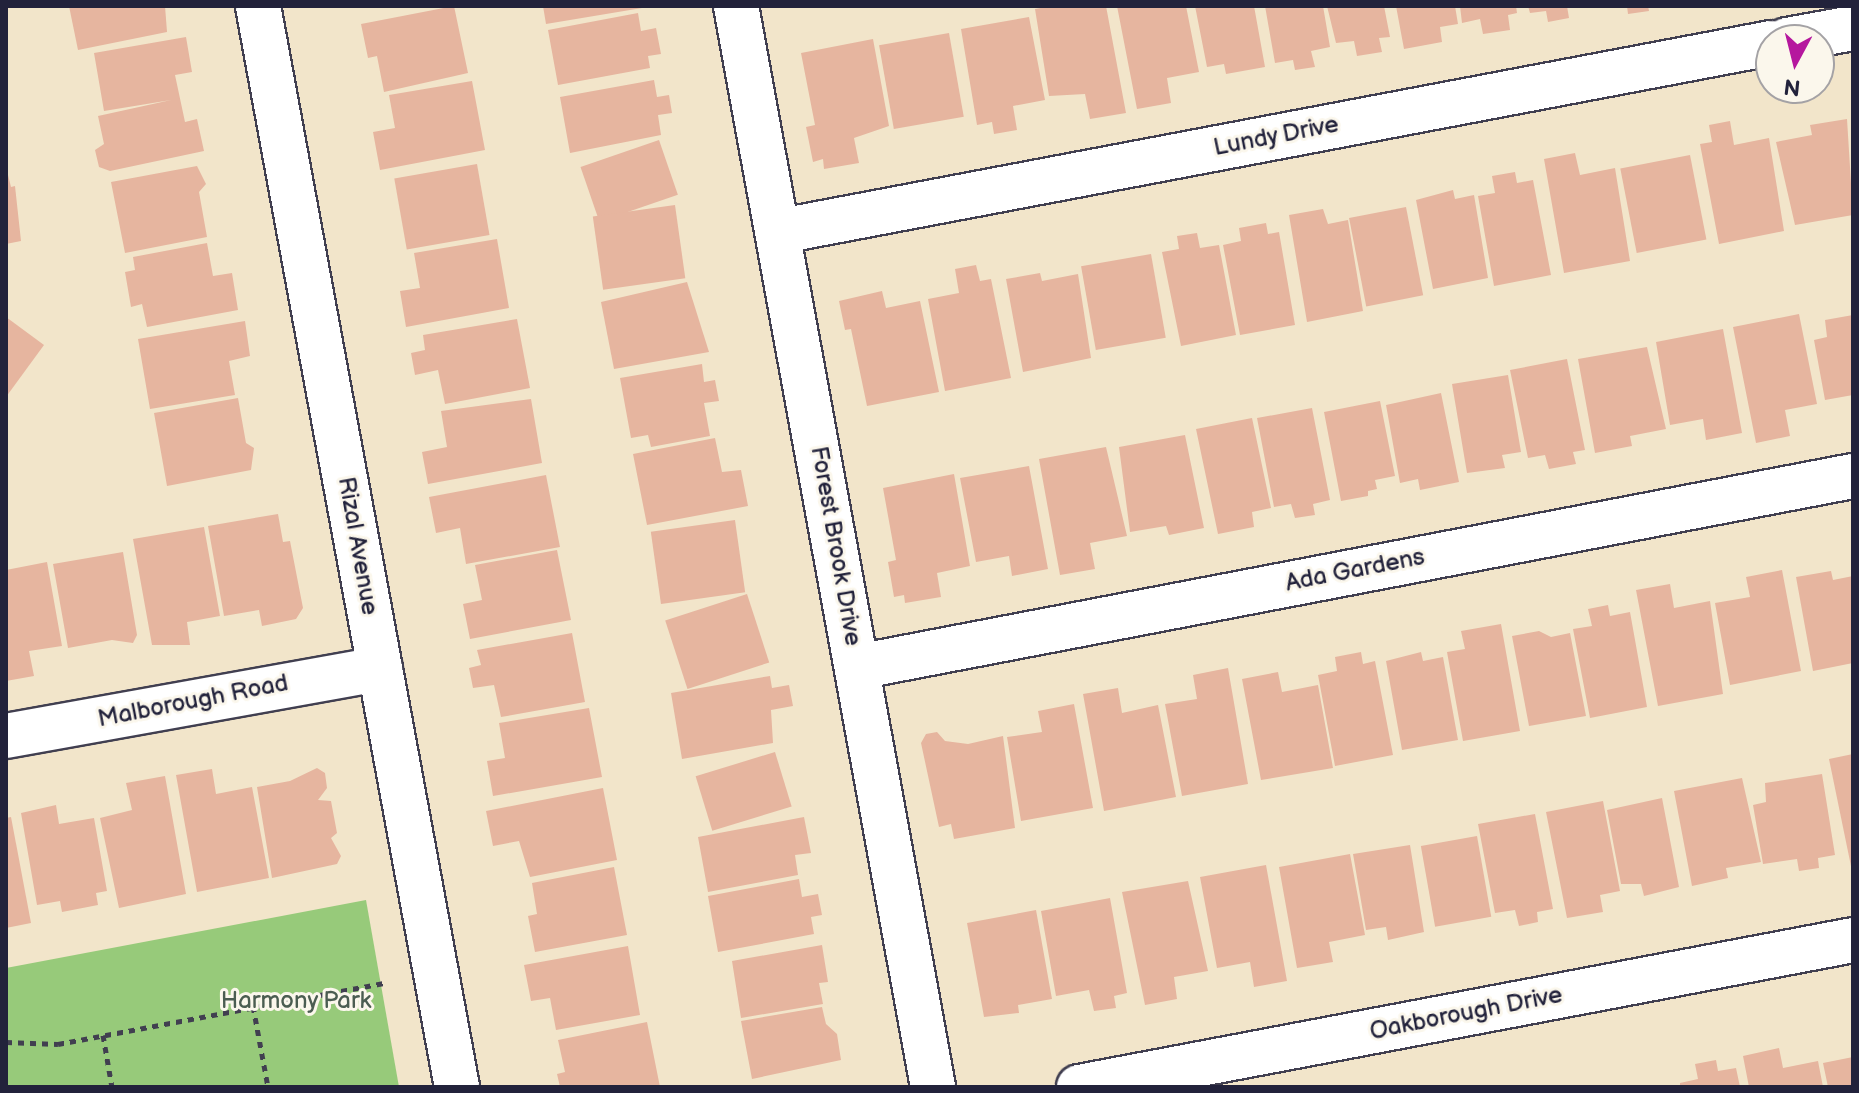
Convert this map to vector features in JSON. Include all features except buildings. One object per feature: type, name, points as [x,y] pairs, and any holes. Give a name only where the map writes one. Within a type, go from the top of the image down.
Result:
[{"type":"street","name":"Rizal Avenue","points":[[258,6],[457,1087]]},
{"type":"street","name":"Forest Brook Drive","points":[[736,6],[781,231],[933,1087]]},
{"type":"street","name":"Lundy Drive","points":[[781,231],[1755,46]]},
{"type":"street","name":"Ada Gardens","points":[[857,667],[1853,476]]},
{"type":"street","name":"Malborough Road","points":[[6,736],[380,669]]},
{"type":"street","name":"Oakborough Drive","points":[[1079,1087],[1853,940]]},
{"type":"path","points":[[6,1042],[58,1044],[385,983]]},
{"type":"path","points":[[253,1006],[268,1087]]},
{"type":"path","points":[[103,1035],[112,1087]]},
{"type":"green space","name":"Harmony Park","points":[[366,900],[399,1087],[6,1087],[6,968]]}]
